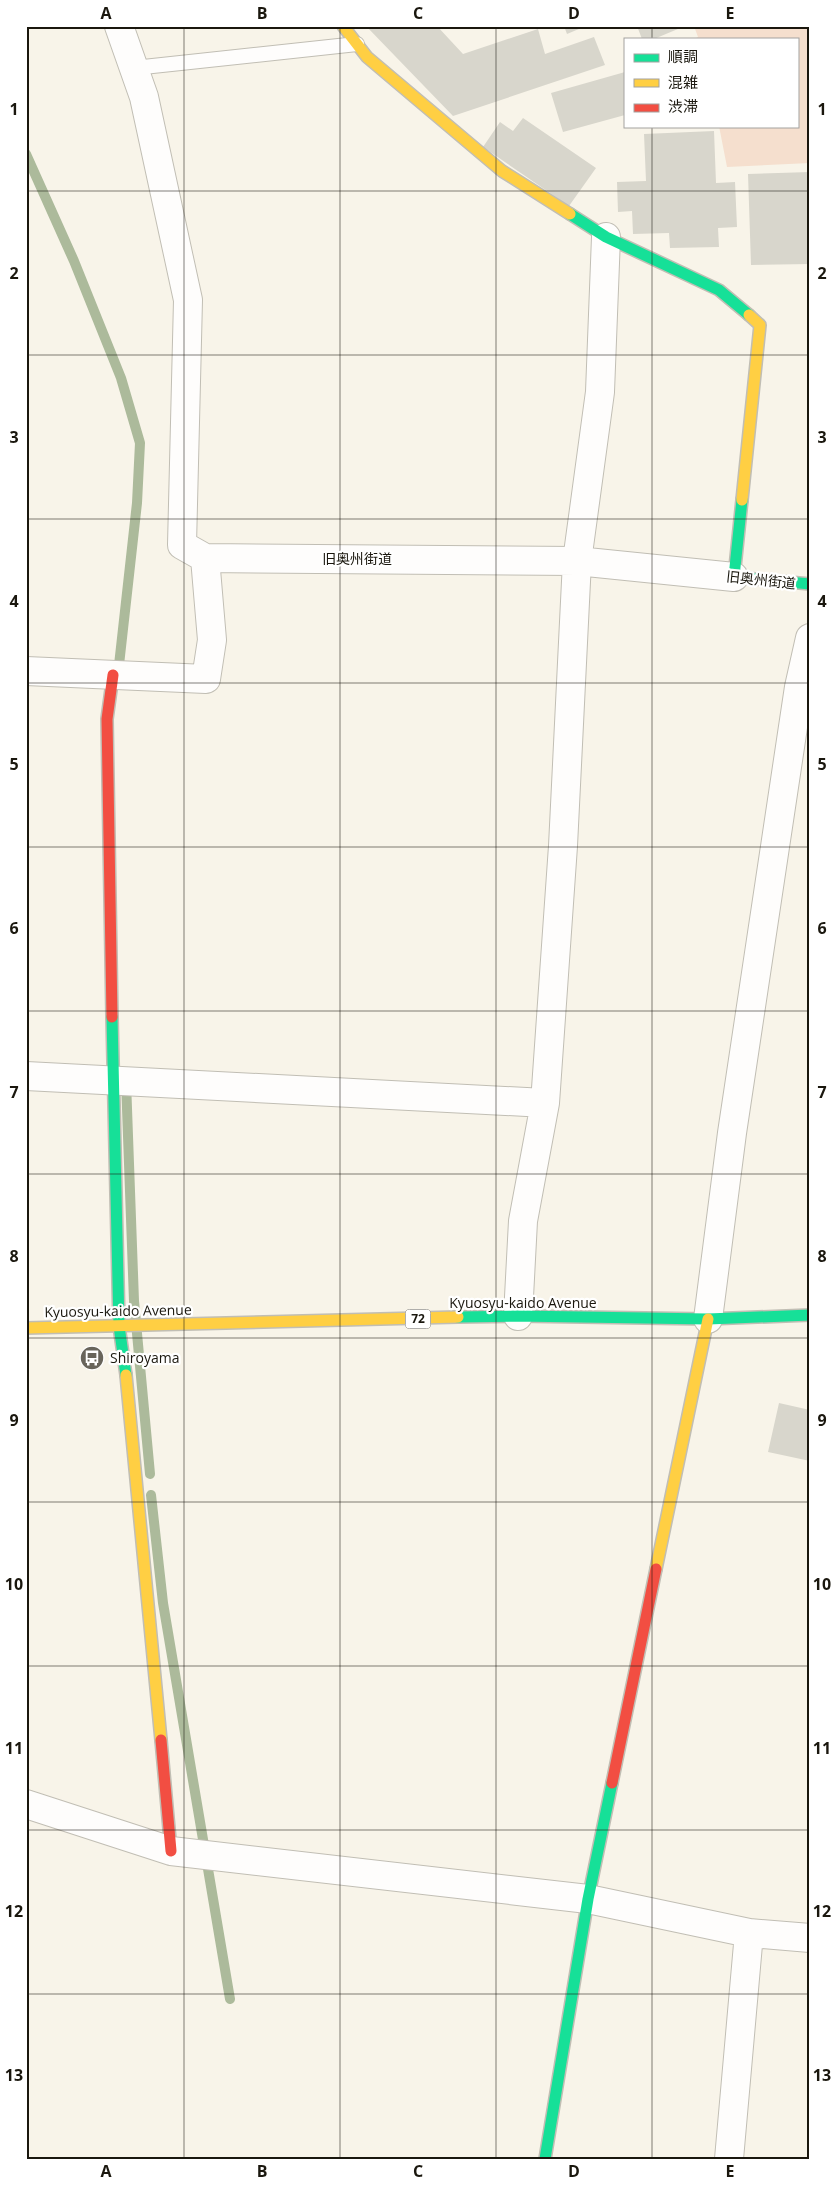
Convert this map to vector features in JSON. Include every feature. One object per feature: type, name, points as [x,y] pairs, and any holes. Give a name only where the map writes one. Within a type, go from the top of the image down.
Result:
[{"type":"street","points":[[26,671],[206,679],[212,640],[205,558],[182,546],[188,300],[144,98],[119,26]]},
{"type":"street","points":[[343,26],[367,57],[502,171],[606,237],[720,290],[760,325],[734,577]]},
{"type":"street","points":[[518,1316],[523,1221],[545,1103],[563,846],[577,560],[600,392],[606,237]]},
{"type":"street","name":"旧奥州街道","points":[[205,558],[577,560],[810,584]]},
{"type":"street","points":[[544,2159],[588,1899],[708,1319],[737,1104],[800,687],[810,638]]},
{"type":"street","points":[[113,675],[107,720],[115,1223],[119,1326],[130,1401],[171,1850]]},
{"type":"street","points":[[26,1076],[545,1103]]},
{"type":"street","name":"Kyuosyu-kaido Avenue","points":[[26,1328],[518,1316],[708,1319],[810,1315]]},
{"type":"street","points":[[26,1804],[171,1850],[588,1899],[749,1933],[810,1938]]},
{"type":"street","points":[[729,2159],[749,1933]]},
{"type":"lane","points":[[134,68],[357,44]]},
{"type":"shaded area","points":[[694,26],[810,26],[810,163],[727,167],[719,128],[798,128],[798,38],[696,38],[698,37]]},
{"type":"building","points":[[366,26],[437,26],[463,54],[538,29],[545,54],[594,37],[605,65],[453,116]]},
{"type":"building","points":[[564,26],[586,26],[567,34]]},
{"type":"building","points":[[637,26],[685,26],[656,38],[642,38]]},
{"type":"building","points":[[624,72],[624,115],[563,132],[551,93]]},
{"type":"building","points":[[523,118],[596,168],[569,206],[483,147],[500,122],[513,131]]},
{"type":"building","points":[[714,131],[716,183],[735,182],[737,227],[718,228],[719,247],[670,248],[669,233],[633,234],[632,211],[618,212],[617,182],[646,181],[644,134]]},
{"type":"building","points":[[810,172],[810,264],[751,265],[748,174]]},
{"type":"building","points":[[779,1403],[810,1410],[810,1461],[768,1452]]},
{"type":"waterway","points":[[26,154],[74,261],[121,378],[140,443],[137,503],[118,674]]},
{"type":"waterway","points":[[126,1081],[134,1301],[150,1474]]},
{"type":"waterway","points":[[151,1495],[163,1603],[230,1999]]},
{"type":"traffic: fast","points":[[570,214],[606,237],[719,290],[749,315]]},
{"type":"traffic: fast","points":[[742,500],[734,577],[810,584]]},
{"type":"traffic: fast","points":[[112,1017],[119,1326],[126,1375]]},
{"type":"traffic: fast","points":[[458,1317],[708,1319],[810,1315]]},
{"type":"traffic: fast","points":[[545,2159],[588,1899],[612,1783]]},
{"type":"traffic: slow","points":[[343,26],[367,57],[502,171],[570,214]]},
{"type":"traffic: slow","points":[[742,500],[760,325],[749,315]]},
{"type":"traffic: slow","points":[[26,1328],[458,1317]]},
{"type":"traffic: slow","points":[[656,1569],[708,1319]]},
{"type":"traffic: slow","points":[[126,1375],[161,1740]]},
{"type":"traffic: jam","points":[[112,1017],[107,719],[113,675]]},
{"type":"traffic: jam","points":[[612,1783],[656,1569]]},
{"type":"traffic: jam","points":[[161,1740],[171,1851]]},
{"type":"place","name":"Shiroyama","points":[[92,1358]]}]
